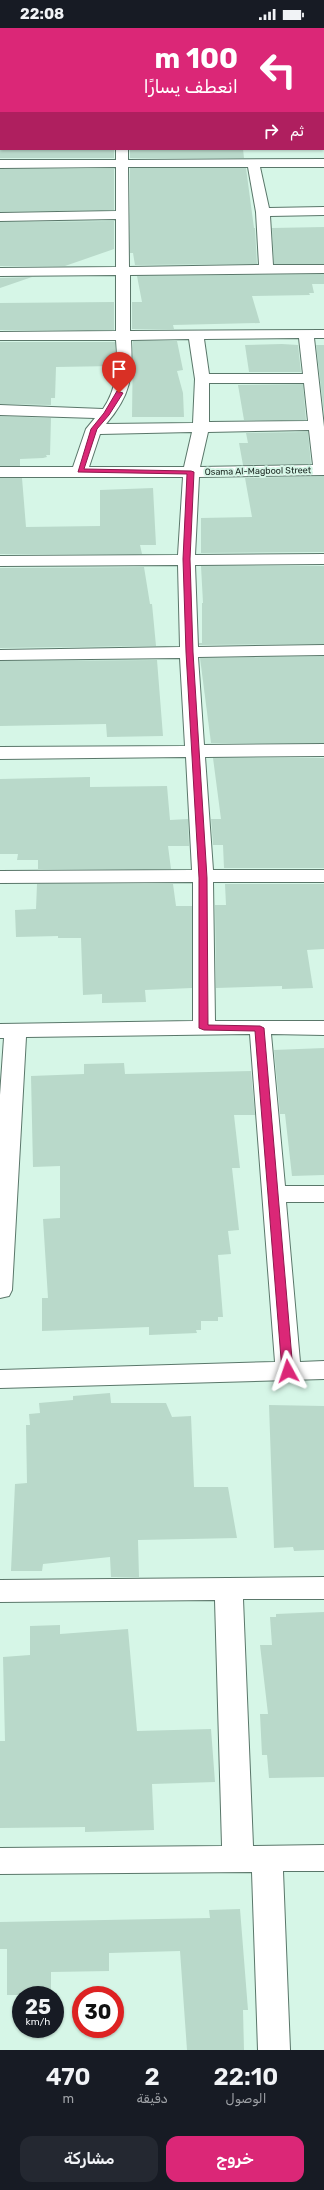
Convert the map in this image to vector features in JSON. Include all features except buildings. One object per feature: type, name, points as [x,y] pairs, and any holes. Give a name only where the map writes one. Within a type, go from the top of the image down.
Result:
[{"type":"street","points":[[80,471],[94,429],[116,401],[123,384],[125,366],[122,272],[122,150]]},
{"type":"street","points":[[0,164],[324,162]]},
{"type":"street","points":[[253,163],[263,212],[266,269]]},
{"type":"street","points":[[263,212],[324,211]]},
{"type":"street","points":[[0,217],[122,215]]},
{"type":"street","points":[[0,272],[324,269]]},
{"type":"street","points":[[196,334],[202,380],[201,426],[191,472],[186,559],[189,652],[203,878],[204,1028]]},
{"type":"street","points":[[306,334],[322,470]]},
{"type":"street","points":[[0,336],[324,334]]},
{"type":"street","points":[[202,380],[311,378]]},
{"type":"street","points":[[0,410],[44,410],[107,414]]},
{"type":"street","points":[[94,429],[316,425]]},
{"type":"street","name":"Osama Al-Magbool Street","points":[[0,472],[322,470]]},
{"type":"street","points":[[0,561],[324,559]]},
{"type":"street","points":[[0,655],[324,650]]},
{"type":"street","points":[[0,752],[324,750]]},
{"type":"street","points":[[0,877],[203,878],[324,876]]},
{"type":"street","points":[[260,1028],[288,1371]]},
{"type":"street","points":[[0,1290],[7,1031],[324,1028]]},
{"type":"street","points":[[274,1194],[324,1194]]},
{"type":"street","points":[[0,1379],[324,1370]]},
{"type":"street","points":[[0,1590],[229,1590],[324,1588]]},
{"type":"street","points":[[229,1590],[253,1860],[274,2050]]},
{"type":"street","points":[[0,1861],[253,1860],[324,1858]]},
{"type":"route","points":[[119,393],[116,401],[107,414],[94,429],[80,471],[191,472],[186,559],[189,652],[203,878],[204,1028],[260,1028],[288,1371]]}]
